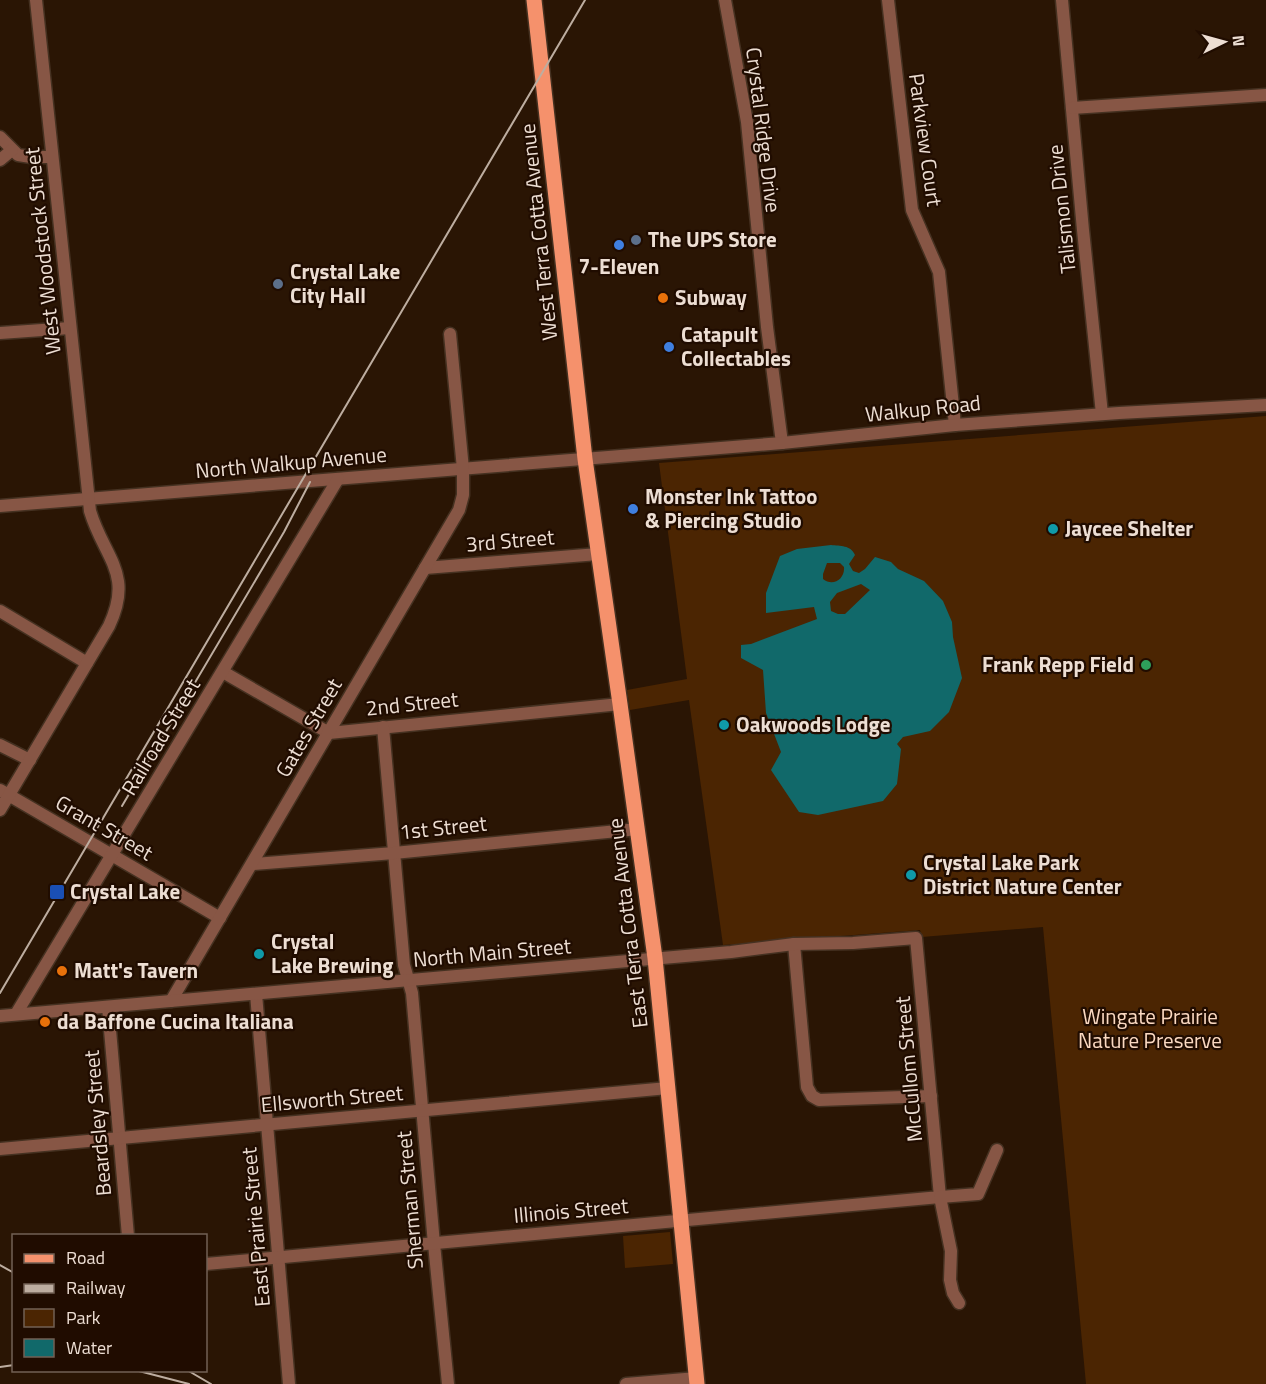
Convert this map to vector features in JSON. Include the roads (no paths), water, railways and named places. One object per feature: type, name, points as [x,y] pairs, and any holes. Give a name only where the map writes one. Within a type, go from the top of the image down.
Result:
[{"type":"main road","name":"West Terra Cotta Avenue","points":[[534,0],[585,459]]},
{"type":"main road","name":"East Terra Cotta Avenue","points":[[585,459],[638,829],[654,958],[697,1381]]},
{"type":"street","name":"West Woodstock Street","points":[[0,810],[4,792],[30,760],[109,626],[117,610],[119,598],[117,571],[93,521],[88,499],[36,0]]},
{"type":"street","name":"Crystal Ridge Drive","points":[[725,0],[747,122],[765,317],[782,444]]},
{"type":"street","name":"Parkview Court","points":[[888,0],[912,210],[939,272],[955,425]]},
{"type":"street","name":"Talismon Drive","points":[[1062,0],[1102,414]]},
{"type":"street","points":[[1072,108],[1266,95]]},
{"type":"street","points":[[0,137],[18,155],[52,157]]},
{"type":"street","points":[[0,160],[12,150]]},
{"type":"street","points":[[0,333],[70,328]]},
{"type":"street","name":"Gates Street","points":[[171,1001],[330,733],[462,503],[463,469],[450,334]]},
{"type":"street","name":"Walkup Road","points":[[585,459],[782,444],[955,425],[1266,405]]},
{"type":"street","name":"North Walkup Avenue","points":[[0,506],[585,459]]},
{"type":"street","name":"Railroad Street","points":[[16,1014],[338,479]]},
{"type":"street","name":"3rd Street","points":[[425,568],[598,554]]},
{"type":"street","points":[[0,611],[87,663]]},
{"type":"street","points":[[223,672],[330,733]]},
{"type":"street","name":"2nd Street","points":[[330,733],[620,704]]},
{"type":"street","name":"Sherman Street","points":[[383,727],[404,965],[412,993],[448,1384]]},
{"type":"street","points":[[0,745],[30,760]]},
{"type":"street","name":"Grant Street","points":[[4,792],[220,918]]},
{"type":"street","name":"1st Street","points":[[253,864],[638,829]]},
{"type":"street","name":"North Main Street","points":[[0,1016],[731,952],[794,944],[853,943],[916,938]]},
{"type":"street","name":"McCullom Street","points":[[916,938],[940,1197],[951,1251],[950,1280],[953,1293],[959,1303]]},
{"type":"street","points":[[794,944],[807,1087],[812,1096],[819,1100],[932,1096]]},
{"type":"street","name":"East Prairie Street","points":[[256,994],[289,1384]]},
{"type":"street","name":"Beardsley Street","points":[[108,1006],[128,1234]]},
{"type":"street","name":"Ellsworth Street","points":[[0,1149],[668,1088]]},
{"type":"street","name":"Illinois Street","points":[[207,1264],[978,1194],[997,1150]]},
{"type":"street","points":[[626,1384],[697,1381]]},
{"type":"water","points":[[831,545],[845,547],[851,549],[855,555],[849,564],[853,571],[859,573],[875,557],[891,562],[898,569],[924,581],[943,601],[952,622],[962,678],[949,712],[930,731],[903,737],[897,744],[901,749],[897,784],[883,801],[818,815],[799,812],[771,770],[781,752],[766,713],[763,670],[741,658],[741,645],[751,644],[817,619],[814,607],[766,613],[766,593],[780,556],[797,549]],"holes":[[[827,563],[840,563],[844,567],[843,575],[838,580],[831,582],[823,579]],[[861,584],[870,590],[845,614],[831,611],[830,602],[837,593]]]},
{"type":"railway","points":[[0,993],[585,0]]},
{"type":"railway","points":[[122,806],[284,532],[310,482]]},
{"type":"railway","points":[[0,1265],[12,1272]]},
{"type":"railway","points":[[0,1367],[12,1365]]},
{"type":"railway","points":[[143,1372],[189,1384]]},
{"type":"railway","points":[[190,1372],[211,1384]]},
{"type":"place","name":"The UPS Store","points":[[636,240]]},
{"type":"place","name":"7-Eleven","points":[[619,245]]},
{"type":"place","name":"Crystal Lake City Hall","points":[[278,284]]},
{"type":"place","name":"Subway","points":[[663,298]]},
{"type":"place","name":"Catapult Collectables","points":[[669,347]]},
{"type":"place","name":"Monster Ink Tattoo & Piercing Studio","points":[[633,509]]},
{"type":"place","name":"Jaycee Shelter","points":[[1053,529]]},
{"type":"place","name":"Frank Repp Field","points":[[1146,665]]},
{"type":"place","name":"Oakwoods Lodge","points":[[724,725]]},
{"type":"place","name":"Crystal Lake Park District Nature Center","points":[[911,875]]},
{"type":"place","name":"Crystal Lake","points":[[57,892]]},
{"type":"place","name":"Crystal Lake Brewing","points":[[259,954]]},
{"type":"place","name":"Matt's Tavern","points":[[62,971]]},
{"type":"place","name":"da Baffone Cucina Italiana","points":[[45,1022]]},
{"type":"park label","name":"Wingate Prairie Nature Preserve","points":[[1150,1029]]}]
